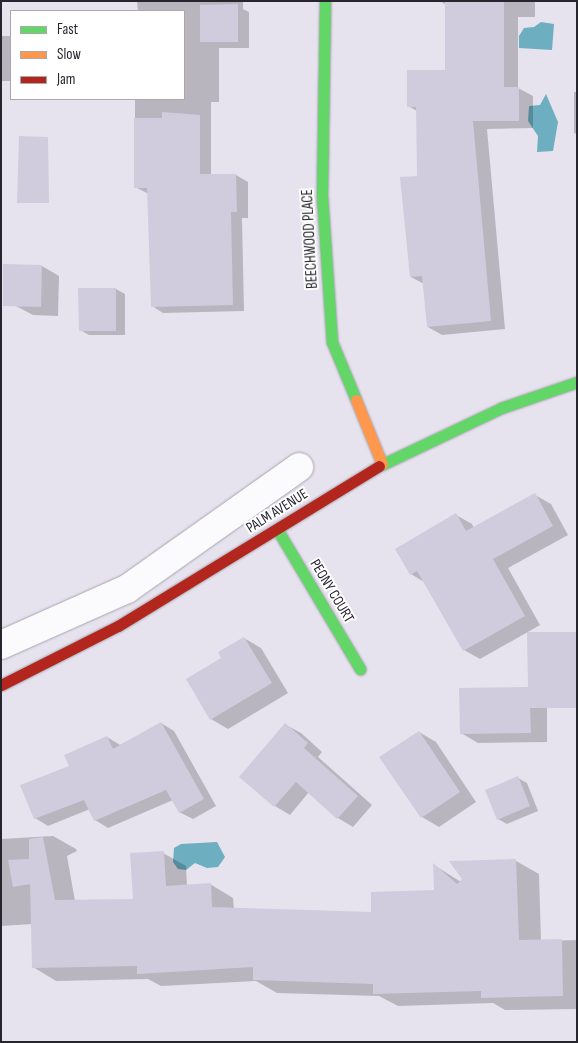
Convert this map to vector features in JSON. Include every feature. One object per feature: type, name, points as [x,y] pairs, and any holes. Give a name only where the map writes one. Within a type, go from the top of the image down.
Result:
[{"type":"street","name":"BEECHWOOD PLACE","points":[[325,1],[322,196],[332,342],[382,464]]},
{"type":"street","name":"PALM AVENUE","points":[[1,685],[118,626],[382,464],[501,408],[577,382]]},
{"type":"street","points":[[1,646],[127,589],[206,535],[299,467]]},
{"type":"street","name":"PEONY COURT","points":[[277,529],[360,669]]},
{"type":"water","points":[[541,22],[554,24],[552,50],[519,48],[519,36],[524,28],[534,27]]},
{"type":"water","points":[[546,94],[558,122],[553,151],[537,152],[538,136],[528,121],[529,106],[540,105]]},
{"type":"water","points":[[217,842],[225,857],[218,867],[207,868],[195,863],[186,870],[178,869],[173,862],[174,848],[181,844]]},
{"type":"building","points":[[445,1],[504,1],[504,87],[519,87],[519,121],[473,121],[491,321],[427,327],[422,276],[410,277],[400,177],[417,176],[416,107],[407,107],[407,70],[445,70]]},
{"type":"building","points":[[238,4],[238,42],[200,42],[200,5]]},
{"type":"building","points":[[162,112],[200,115],[200,174],[236,174],[237,212],[231,212],[233,305],[151,307],[147,188],[134,188],[134,118],[162,118]]},
{"type":"building","points":[[19,136],[48,137],[49,203],[17,203]]},
{"type":"building","points":[[3,264],[42,265],[41,307],[3,306]]},
{"type":"building","points":[[78,288],[116,288],[116,331],[79,331]]},
{"type":"building","points":[[535,493],[553,526],[493,559],[525,616],[463,651],[417,571],[410,575],[395,549],[456,513],[466,531]]},
{"type":"building","points":[[527,632],[577,632],[577,708],[530,708],[531,733],[460,734],[459,688],[528,687]]},
{"type":"building","points":[[244,637],[272,683],[210,720],[186,679],[221,658],[218,652]]},
{"type":"building","points":[[161,722],[204,799],[179,813],[166,790],[94,821],[84,800],[34,819],[20,785],[69,766],[64,755],[107,736],[113,749]]},
{"type":"building","points":[[285,723],[308,743],[304,748],[358,796],[337,819],[296,782],[274,807],[239,777]]},
{"type":"building","points":[[419,731],[460,792],[421,818],[379,757]]},
{"type":"building","points":[[518,776],[530,806],[497,820],[485,790]]},
{"type":"building","points":[[43,837],[55,900],[133,899],[130,853],[164,851],[166,886],[211,883],[212,907],[371,912],[371,892],[434,890],[433,863],[457,884],[462,879],[449,861],[516,859],[519,940],[562,939],[563,996],[481,998],[481,991],[373,994],[373,984],[253,980],[253,967],[137,974],[137,966],[32,968],[30,884],[13,887],[8,860],[29,859],[29,839]]},
{"type":"traffic: fast","points":[[325,1],[322,196],[332,342],[356,400]]},
{"type":"traffic: fast","points":[[379,466],[501,408],[577,382]]},
{"type":"traffic: fast","points":[[277,529],[360,669]]},
{"type":"traffic: slow","points":[[356,400],[382,464]]},
{"type":"traffic: jam","points":[[1,685],[118,626],[379,466]]}]
